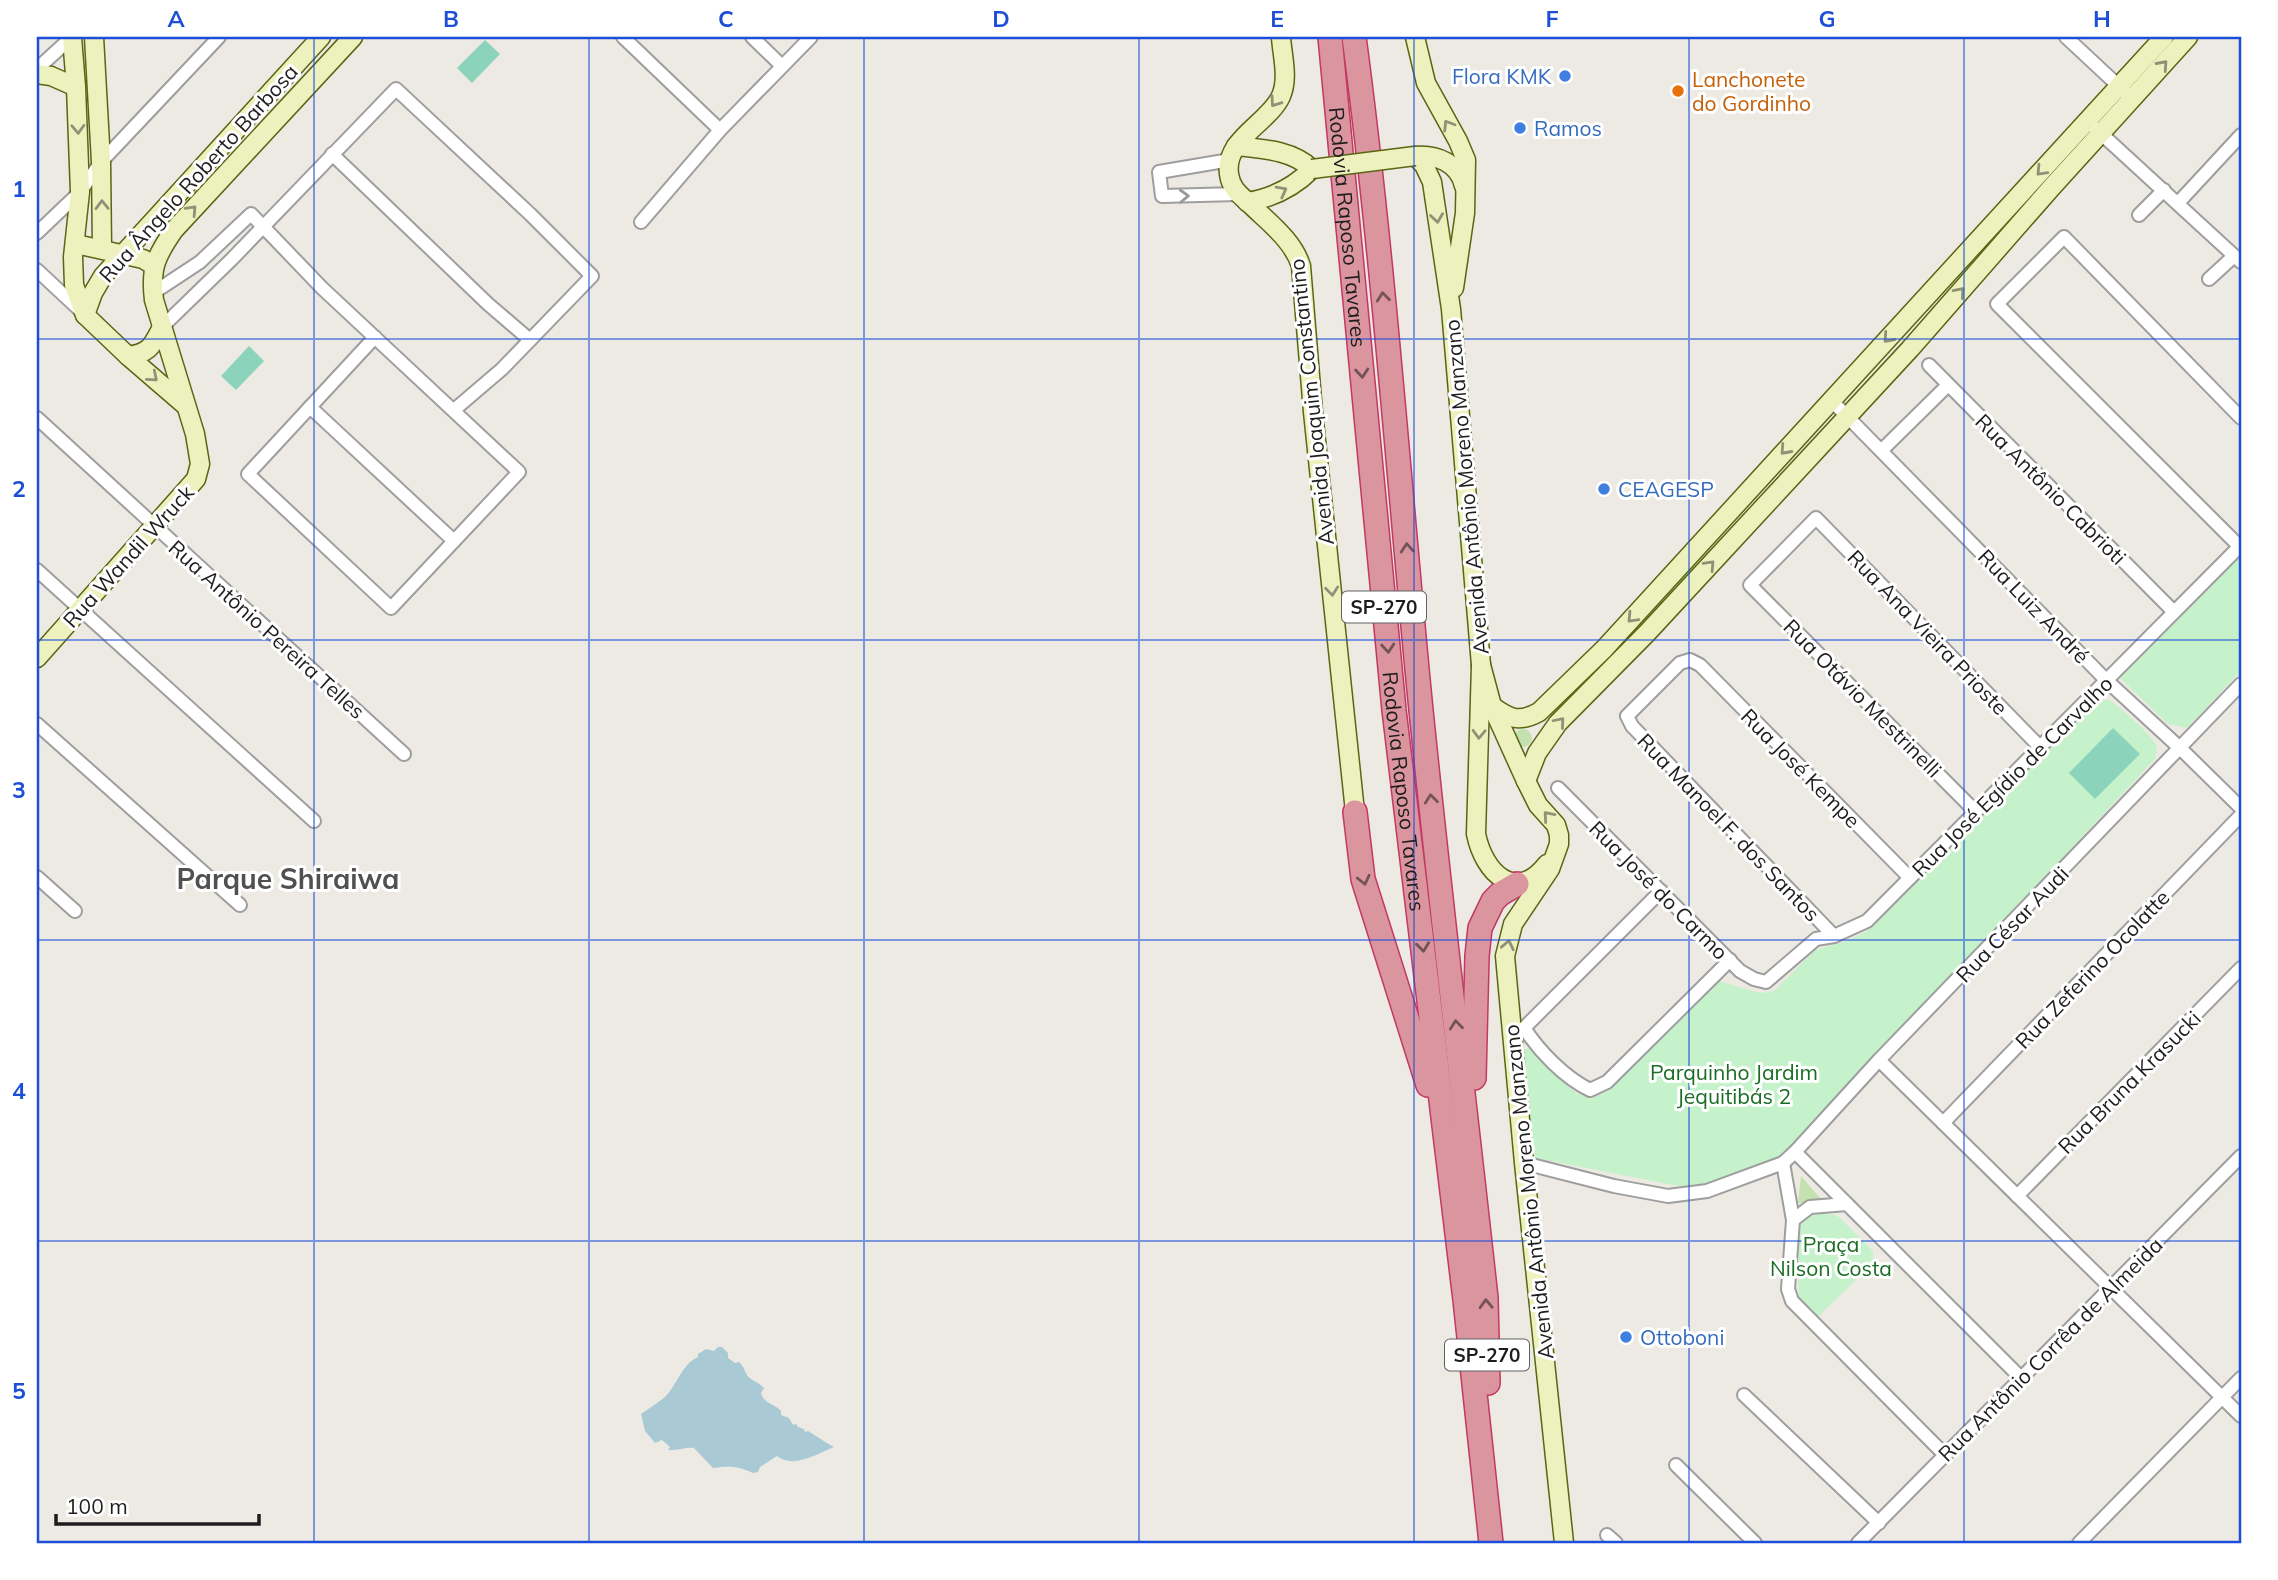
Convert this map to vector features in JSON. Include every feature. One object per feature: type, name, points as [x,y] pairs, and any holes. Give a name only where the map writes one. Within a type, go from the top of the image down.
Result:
[{"type":"highway","name":"Rodovia Raposo Tavares","points":[[1329,37],[1394,710],[1465,1300],[1491,1543]]},
{"type":"highway","name":"Rodovia Raposo Tavares","points":[[1354,37],[1390,360],[1419,692],[1486,1298],[1487,1375],[1504,1543]]},
{"type":"highway","points":[[1355,813],[1363,879],[1423,1065],[1450,1177]]},
{"type":"highway","points":[[1471,1166],[1480,928],[1493,901],[1517,884]]},
{"type":"main road","points":[[72,37],[80,192],[74,285],[85,314],[186,406]]},
{"type":"main road","points":[[94,37],[101,162],[102,248]]},
{"type":"main road","name":"Rua Ângelo Roberto Barbosa","points":[[85,314],[97,284],[121,254],[321,37]]},
{"type":"main road","points":[[76,244],[143,259],[153,265],[174,230],[353,37]]},
{"type":"main road","points":[[1280,37],[1284,81],[1281,95],[1233,153],[1230,178],[1243,198],[1259,200],[1283,191],[1312,169],[1415,156],[1430,156],[1452,166],[1462,177],[1465,189]]},
{"type":"main road","name":"Avenida Antônio Moreno Manzano","points":[[1415,37],[1426,83],[1463,149],[1466,160],[1465,213],[1451,309]]},
{"type":"main road","points":[[1492,706],[1521,720],[1539,712],[1604,649],[2164,37]]},
{"type":"main road","points":[[1526,781],[1537,753],[1558,723],[1647,633],[1910,349],[2188,37]]},
{"type":"main road","points":[[37,72],[76,87]]},
{"type":"main road","points":[[1233,153],[1279,152],[1312,169]]},
{"type":"main road","name":"Avenida Antônio Moreno Manzano","points":[[1415,156],[1424,165],[1432,182],[1451,309],[1481,666],[1476,834],[1479,849],[1489,867],[1517,884]]},
{"type":"main road","name":"Avenida Joaquim Constantino","points":[[1243,198],[1294,248],[1301,266],[1313,412],[1355,813]]},
{"type":"main road","name":"Rua Wandil Wruck","points":[[37,658],[196,479],[200,464],[195,434],[153,293],[153,265]]},
{"type":"main road","points":[[128,356],[148,349],[162,327]]},
{"type":"main road","name":"Avenida Antônio Moreno Manzano","points":[[1481,666],[1492,706],[1538,805],[1556,825],[1559,844],[1546,878],[1520,912],[1508,940],[1505,956],[1518,1033],[1524,1163],[1564,1543]]},
{"type":"main road","points":[[1517,884],[1535,877],[1556,853]]},
{"type":"street","points":[[37,72],[72,37]]},
{"type":"street","points":[[37,233],[80,192],[101,162],[219,37]]},
{"type":"street","points":[[623,37],[720,130]]},
{"type":"street","points":[[751,37],[782,66]]},
{"type":"street","points":[[641,222],[720,130],[811,37]]},
{"type":"street","points":[[2066,37],[2132,99]]},
{"type":"street","points":[[162,327],[396,89],[592,276],[502,369],[454,410]]},
{"type":"street","points":[[2088,120],[2238,259],[2209,279]]},
{"type":"street","points":[[2178,204],[2241,135]]},
{"type":"street","points":[[1233,153],[1159,172],[1162,196],[1243,198]]},
{"type":"street","points":[[332,154],[488,304],[530,340]]},
{"type":"street","points":[[2139,215],[2164,190]]},
{"type":"street","points":[[153,293],[200,262],[251,214],[322,288],[454,410],[519,472],[391,608],[248,474],[375,337]]},
{"type":"street","points":[[2240,546],[1997,304],[2064,237],[2241,418]]},
{"type":"street","points":[[37,270],[85,314]]},
{"type":"street","name":"Rua Antônio Cabrioti","points":[[1928,365],[2175,612]]},
{"type":"street","points":[[1882,450],[1948,385]]},
{"type":"street","name":"Rua Luiz André","points":[[1832,400],[2106,680],[2241,808]]},
{"type":"street","points":[[310,407],[454,541]]},
{"type":"street","name":"Rua Antônio Pereira Telles","points":[[37,418],[404,754]]},
{"type":"street","name":"Rua Otávio Mestrinelli","points":[[1816,518],[1750,586],[1976,811]]},
{"type":"street","name":"Rua Ana Vieira Prioste","points":[[1816,518],[2040,747]]},
{"type":"street","name":"Rua José Egídio de Carvalho","points":[[1766,982],[1816,939],[1834,936],[1867,921],[2240,546]]},
{"type":"street","points":[[37,570],[314,821]]},
{"type":"street","name":"Rua Manoel F. dos Santos","points":[[1690,660],[1680,663],[1627,716],[1632,726],[1834,936]]},
{"type":"street","name":"Rua José Kempe","points":[[1690,660],[1700,666],[1910,878]]},
{"type":"street","name":"Rua César Audi","points":[[1524,1163],[1624,1189],[1668,1196],[1707,1191],[1783,1163],[2241,684]]},
{"type":"street","points":[[37,724],[240,905]]},
{"type":"street","name":"Rua José do Carmo","points":[[1558,788],[1730,960],[1754,979],[1766,982]]},
{"type":"street","name":"Rua Zeferino Ocolatte","points":[[1942,1123],[2241,815]]},
{"type":"street","points":[[37,877],[75,911]]},
{"type":"street","points":[[1661,891],[1518,1033],[1533,1041],[1575,1083],[1590,1090],[1607,1082],[1730,960]]},
{"type":"street","name":"Rua Bruna Krasucki","points":[[2017,1196],[2241,968]]},
{"type":"street","points":[[1879,1060],[2241,1416]]},
{"type":"street","points":[[1795,1153],[2021,1378]]},
{"type":"street","name":"Rua Antônio Corrêa de Almeida","points":[[1858,1543],[2241,1156]]},
{"type":"street","points":[[1783,1163],[1793,1220],[1788,1289],[1792,1301],[1945,1455]]},
{"type":"street","points":[[1793,1220],[1811,1208],[1847,1204]]},
{"type":"street","points":[[2079,1543],[2241,1378]]},
{"type":"street","points":[[1744,1395],[1879,1523]]},
{"type":"street","points":[[1676,1465],[1755,1543]]},
{"type":"green space","points":[[485,40],[500,54],[472,83],[457,68]]},
{"type":"green space","points":[[249,346],[264,361],[236,390],[221,376]]},
{"type":"green space","points":[[2241,553],[2241,671],[2187,728],[2168,724],[2119,677]]},
{"type":"green space","name":"Parquinho Jardim Jequitibás 2","points":[[2110,700],[2134,720],[2155,743],[2155,759],[1783,1156],[1705,1185],[1688,1188],[1535,1158],[1522,1054],[1525,1049],[1531,1048],[1577,1094],[1595,1095],[1606,1092],[1719,981],[1760,993],[1774,991],[1815,950],[1866,932],[2097,701]]},
{"type":"green space","points":[[2113,728],[2140,754],[2095,799],[2069,773]]},
{"type":"green space","points":[[1523,729],[1529,732],[1532,738],[1529,744],[1523,747],[1517,744],[1514,738],[1517,732]]},
{"type":"green space","points":[[1801,1176],[1820,1198],[1798,1203]]},
{"type":"green space","name":"Praça Nilson Costa","points":[[1822,1213],[1840,1218],[1873,1252],[1873,1263],[1819,1316],[1812,1318],[1799,1301],[1797,1237],[1801,1225],[1809,1216]]},
{"type":"water","points":[[722,1347],[728,1353],[728,1358],[735,1363],[739,1362],[748,1377],[764,1388],[762,1397],[781,1411],[781,1415],[789,1418],[793,1425],[796,1424],[805,1432],[808,1431],[834,1447],[798,1461],[783,1460],[777,1456],[753,1473],[733,1467],[713,1468],[694,1448],[668,1450],[670,1447],[662,1440],[655,1443],[645,1431],[641,1414],[665,1397],[698,1354],[706,1349],[714,1351]]},
{"type":"place","name":"Flora KMK","points":[[1565,76]]},
{"type":"place","name":"Lanchonete do Gordinho","points":[[1678,91]]},
{"type":"place","name":"Ramos","points":[[1520,128]]},
{"type":"place","name":"CEAGESP","points":[[1604,489]]},
{"type":"place","name":"Ottoboni","points":[[1626,1337]]},
{"type":"district","name":"Parque Shiraiwa","points":[[288,878]]}]
